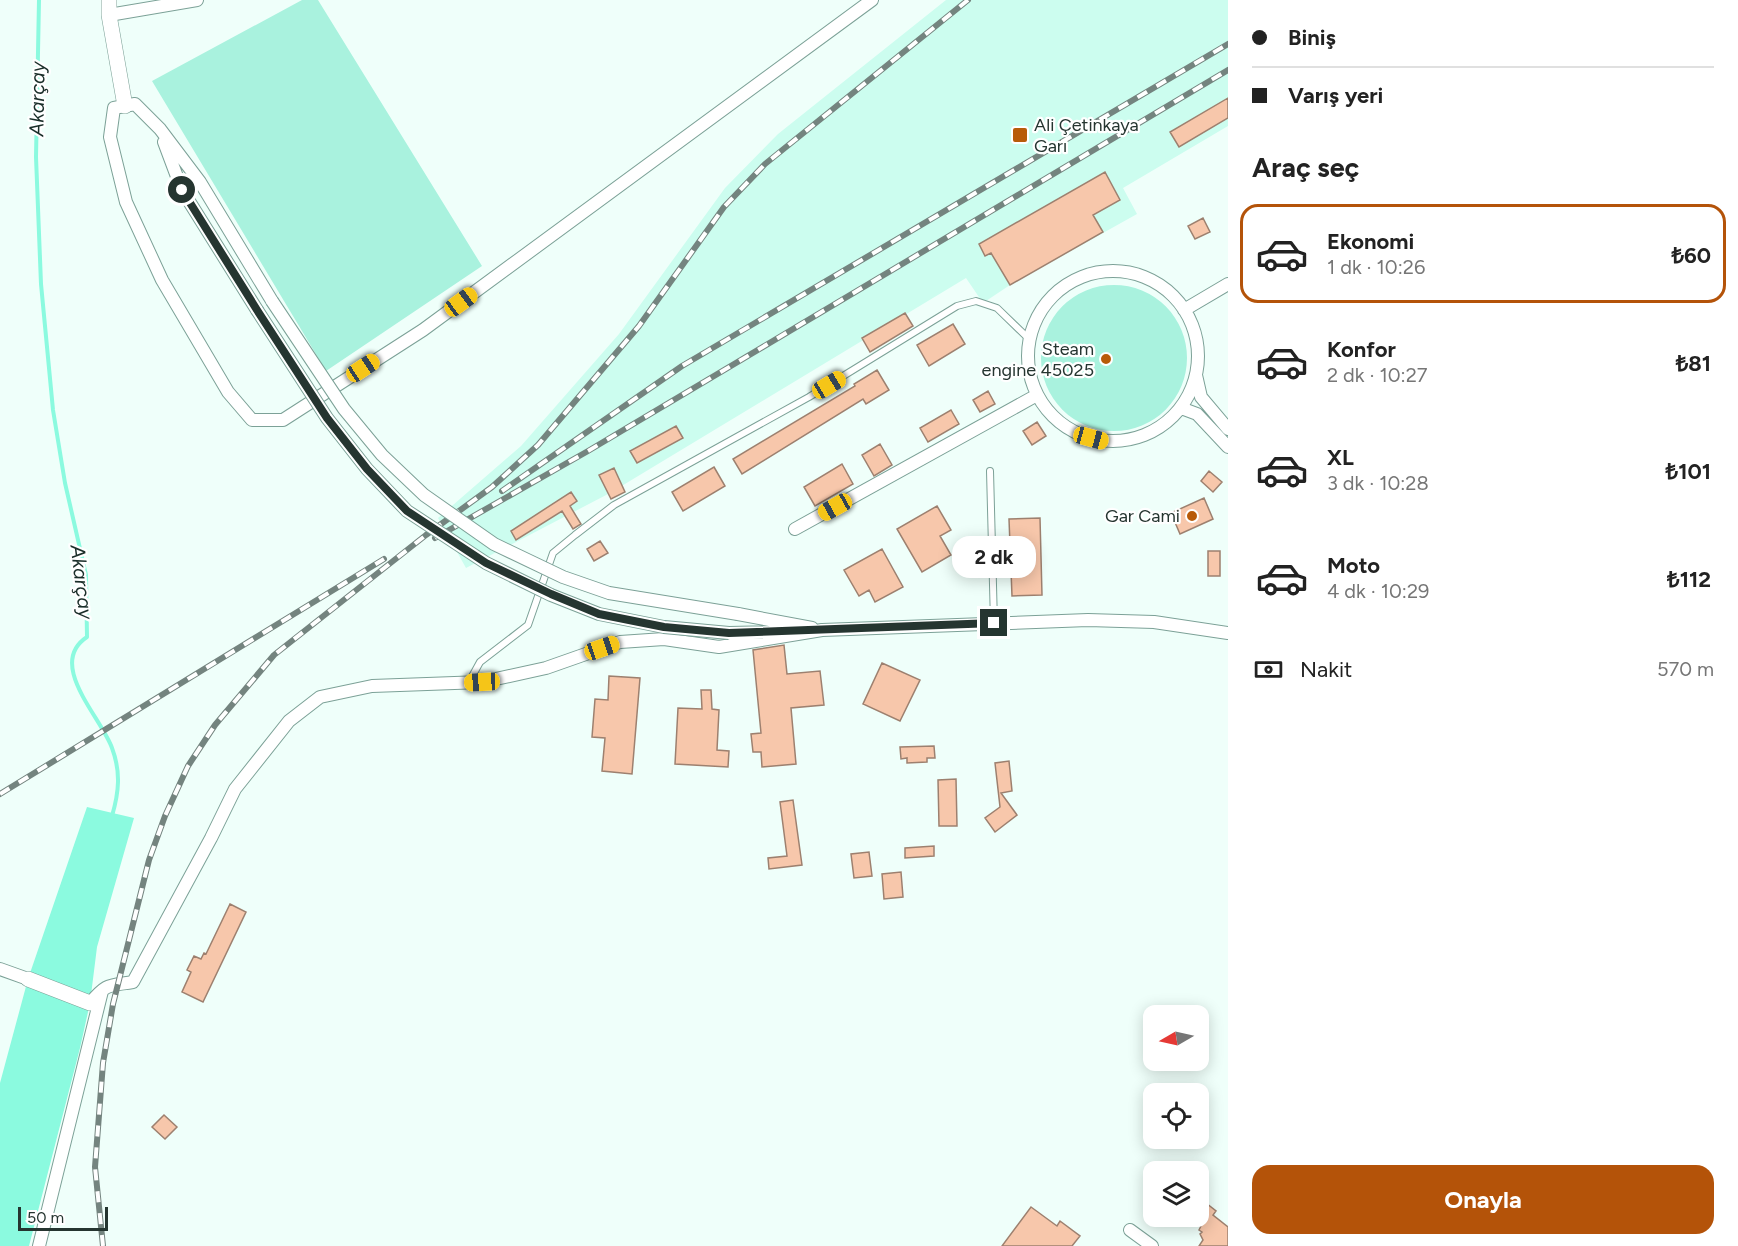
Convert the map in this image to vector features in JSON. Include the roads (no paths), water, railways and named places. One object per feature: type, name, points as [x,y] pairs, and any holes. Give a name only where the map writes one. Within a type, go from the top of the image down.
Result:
[{"type":"street","points":[[125,105],[109,7],[197,0]]},
{"type":"street","points":[[822,630],[609,593],[563,577],[494,544],[424,495],[382,455],[344,409],[272,301],[200,182],[160,129],[135,104],[125,105],[114,108],[110,137],[126,202],[162,280],[228,392],[252,420],[283,420],[423,330],[872,0]]},
{"type":"street","points":[[160,129],[182,190],[327,418],[367,469],[407,511],[486,563],[551,594],[599,614],[664,627],[729,633],[1088,620],[1154,622],[1228,633]]},
{"type":"street","points":[[1102,272],[1140,275],[1165,289],[1184,310],[1194,330],[1198,352],[1196,373],[1190,391],[1180,408],[1160,427],[1134,439],[1105,441],[1078,434],[1054,418],[1037,395],[1028,368],[1028,338],[1040,312],[1058,290],[1083,276],[1102,272]]},
{"type":"street","points":[[1184,310],[1228,284]]},
{"type":"street","points":[[1196,373],[1201,397],[1228,429]]},
{"type":"street","points":[[795,529],[1037,395]]},
{"type":"street","points":[[1180,408],[1197,414],[1228,447]]},
{"type":"street","points":[[0,969],[90,1003],[102,988],[111,984],[133,982],[235,789],[289,721],[320,697],[372,686],[482,682],[546,668],[620,642],[664,639],[719,647],[822,630]]},
{"type":"street","points":[[39,1246],[102,988]]},
{"type":"street","points":[[1130,1230],[1152,1246]]},
{"type":"lane","points":[[469,683],[480,662],[528,625],[553,552],[614,505],[808,397],[957,306],[976,301],[997,308],[1028,338]]},
{"type":"lane","points":[[990,471],[994,623]]},
{"type":"waterway","name":"Akarçay","points":[[39,0],[36,157],[41,284],[53,410],[65,483],[86,575],[87,637],[76,648],[72,661],[74,676],[80,691],[106,735],[115,757],[118,782],[112,816]]},
{"type":"railway","points":[[103,1246],[95,1167],[103,1063],[113,1004],[149,860],[165,816],[188,766],[215,725],[274,655],[426,535],[492,487],[538,445],[639,326],[724,207],[765,164],[968,0]]},
{"type":"railway","points":[[502,491],[682,366],[1228,44]]},
{"type":"railway","points":[[435,538],[588,451],[1228,70]]},
{"type":"railway","points":[[0,794],[384,559]]},
{"type":"place","name":"Ali Çetinkaya Garı","points":[[1020,135]]},
{"type":"place","name":"Steam engine 45025","points":[[1106,359]]},
{"type":"place","name":"Gar Cami","points":[[1192,516]]}]
